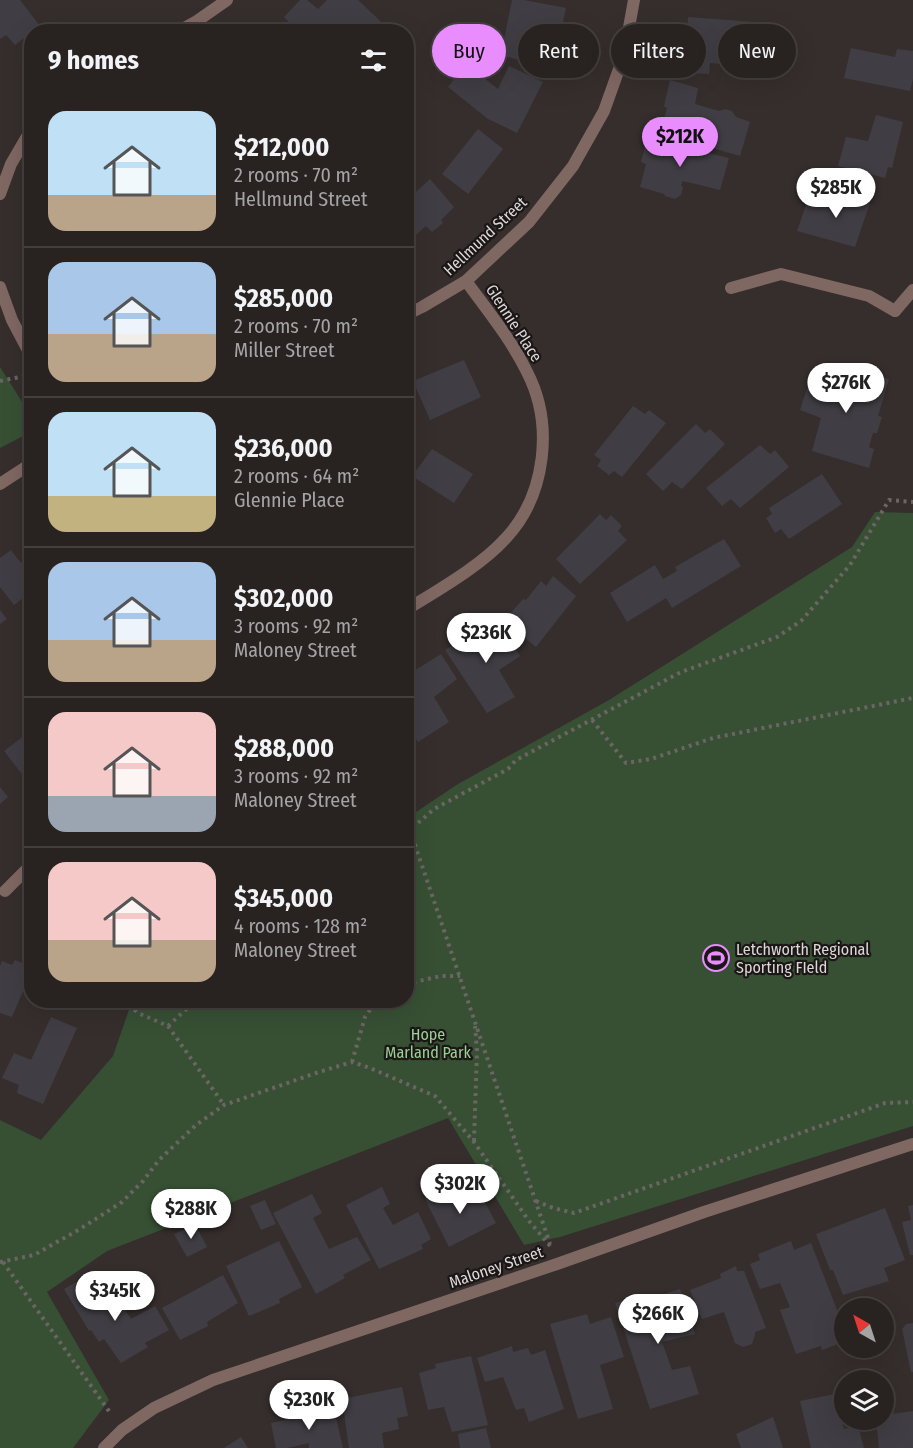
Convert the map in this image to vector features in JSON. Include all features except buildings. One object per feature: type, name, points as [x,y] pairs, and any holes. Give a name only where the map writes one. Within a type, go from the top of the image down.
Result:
[{"type":"street","points":[[192,24],[227,0]]},
{"type":"street","name":"Hellmund Street","points":[[414,312],[466,280],[529,222],[573,166],[604,111],[624,55],[634,0]]},
{"type":"street","points":[[0,194],[10,164],[24,141]]},
{"type":"street","points":[[731,288],[781,274],[869,296],[895,311],[913,290]]},
{"type":"street","name":"Glennie Place","points":[[414,605],[478,563],[507,538],[528,509],[542,462],[543,435],[538,401],[528,372],[466,280]]},
{"type":"street","points":[[0,287],[12,320],[24,343]]},
{"type":"street","points":[[0,484],[24,468]]},
{"type":"street","points":[[5,891],[24,872]]},
{"type":"street","name":"Maloney Street","points":[[105,1448],[122,1430],[154,1408],[213,1380],[704,1212],[913,1144]]},
{"type":"path","points":[[0,381],[24,376]]},
{"type":"path","points":[[414,825],[434,809],[508,769],[516,760],[681,672],[777,637],[801,621],[850,565],[889,500],[913,502]]},
{"type":"path","points":[[592,720],[626,763],[651,759],[713,738],[913,698]]},
{"type":"path","points":[[414,847],[557,1264]]},
{"type":"path","points":[[414,982],[441,976],[460,976]]},
{"type":"path","points":[[132,1008],[138,1013],[168,1026],[224,1105]]},
{"type":"path","points":[[168,1026],[187,1008]]},
{"type":"path","points":[[352,1062],[365,1017],[371,1008]]},
{"type":"path","points":[[474,1019],[477,1051],[474,1142]]},
{"type":"path","points":[[122,1430],[1,1262],[34,1255],[80,1230],[122,1202],[143,1181],[159,1160],[196,1125],[224,1105],[352,1062],[435,1096],[474,1142],[552,1248]]},
{"type":"path","points":[[536,1201],[574,1213],[885,1103],[913,1102]]},
{"type":"green space","points":[[0,367],[24,405],[24,436],[0,448]]},
{"type":"green space","name":"Hope Marland Park","points":[[875,512],[913,513],[913,1126],[560,1237],[524,1245],[448,1118],[107,1251],[47,1292],[109,1400],[73,1448],[0,1448],[0,1120],[41,1140],[113,1056],[130,1008],[414,1008],[414,813],[458,784],[609,700],[852,547]]},
{"type":"place","name":"Letchworth Regional Sporting FIeld","points":[[716,958]]}]
